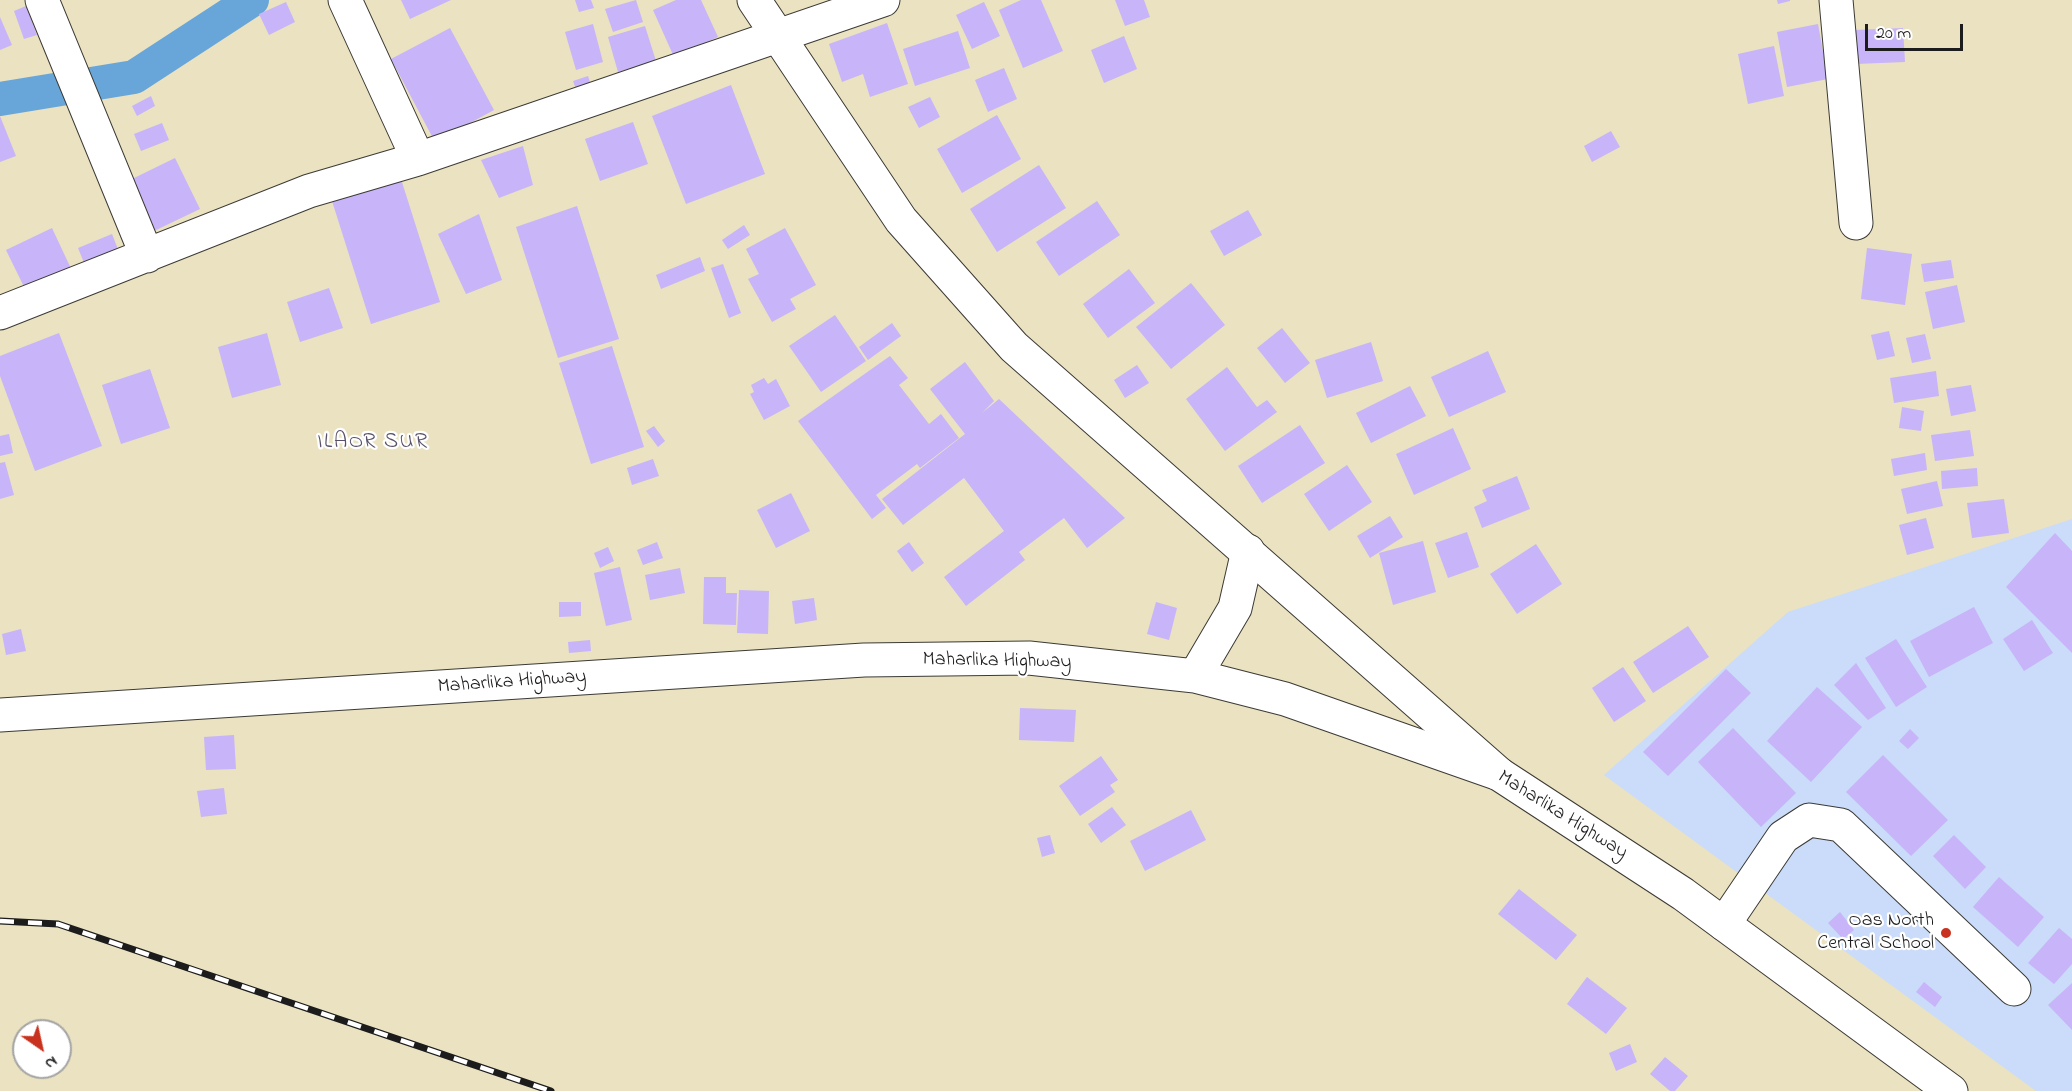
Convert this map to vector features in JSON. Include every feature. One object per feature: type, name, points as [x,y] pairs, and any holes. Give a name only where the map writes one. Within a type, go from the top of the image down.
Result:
[{"type":"main road","points":[[42,0],[147,256]]},
{"type":"main road","points":[[345,0],[418,159]]},
{"type":"main road","points":[[754,0],[901,220],[1014,347],[1500,774]]},
{"type":"main road","points":[[0,313],[309,191],[418,159],[883,0]]},
{"type":"main road","points":[[1836,0],[1856,224]]},
{"type":"main road","points":[[1195,676],[1222,634],[1235,608],[1248,551]]},
{"type":"main road","name":"Maharlika Highway","points":[[0,715],[864,660],[1029,658],[1195,676],[1285,699],[1500,774],[1683,894],[1951,1091]]},
{"type":"main road","points":[[1724,924],[1783,837],[1809,820],[1841,825],[2014,989]]},
{"type":"shaded area","name":"Oas North Central School","points":[[2072,519],[2072,1091],[2036,1091],[1604,775],[1788,612]]},
{"type":"building","points":[[401,0],[451,0],[410,19]]},
{"type":"building","points":[[575,0],[591,0],[594,8],[579,12]]},
{"type":"building","points":[[636,0],[643,22],[613,32],[605,9]]},
{"type":"building","points":[[676,0],[701,0],[718,37],[674,57],[653,10]]},
{"type":"building","points":[[1021,0],[1041,0],[1063,51],[1023,68],[999,10]]},
{"type":"building","points":[[1115,0],[1144,0],[1150,17],[1125,26]]},
{"type":"building","points":[[1777,0],[1790,0],[1790,1],[1778,4]]},
{"type":"building","points":[[286,2],[295,22],[269,35],[259,14]]},
{"type":"building","points":[[984,2],[1000,36],[972,49],[956,15]]},
{"type":"building","points":[[26,6],[37,35],[24,39],[14,11]]},
{"type":"building","points":[[0,17],[12,45],[0,50]]},
{"type":"building","points":[[887,23],[908,84],[870,97],[863,74],[842,82],[829,44]]},
{"type":"building","points":[[593,24],[603,62],[576,70],[565,32]]},
{"type":"building","points":[[1818,24],[1828,79],[1787,87],[1777,32]]},
{"type":"building","points":[[645,26],[656,61],[618,72],[608,37]]},
{"type":"building","points":[[450,28],[494,110],[435,142],[391,59]]},
{"type":"building","points":[[1903,28],[1905,62],[1856,64],[1854,30]]},
{"type":"building","points":[[958,31],[970,68],[915,86],[903,49]]},
{"type":"building","points":[[1124,36],[1137,69],[1104,83],[1091,50]]},
{"type":"building","points":[[1774,46],[1784,96],[1748,104],[1738,54]]},
{"type":"building","points":[[1004,68],[1017,99],[988,112],[975,80]]},
{"type":"building","points":[[588,76],[593,91],[578,95],[573,81]]},
{"type":"building","points":[[731,85],[765,174],[686,204],[652,116]]},
{"type":"building","points":[[151,96],[155,106],[137,116],[132,106]]},
{"type":"building","points":[[930,97],[940,117],[919,128],[908,107]]},
{"type":"building","points":[[997,115],[1021,159],[962,193],[937,149]]},
{"type":"building","points":[[0,116],[16,156],[0,162]]},
{"type":"building","points":[[633,122],[648,164],[600,181],[585,139]]},
{"type":"building","points":[[162,123],[169,140],[141,151],[134,134]]},
{"type":"building","points":[[1611,131],[1620,147],[1592,162],[1584,146]]},
{"type":"building","points":[[523,146],[533,185],[499,198],[481,160]]},
{"type":"building","points":[[175,158],[200,209],[154,231],[130,180]]},
{"type":"building","points":[[1039,165],[1066,208],[997,252],[970,209]]},
{"type":"building","points":[[401,179],[440,302],[371,324],[332,201]]},
{"type":"building","points":[[1097,201],[1120,235],[1059,276],[1036,242]]},
{"type":"building","points":[[577,206],[619,339],[558,358],[516,227]]},
{"type":"building","points":[[1248,210],[1262,235],[1224,256],[1210,231]]},
{"type":"building","points":[[479,214],[502,280],[466,294],[438,234]]},
{"type":"building","points":[[744,225],[750,235],[728,249],[722,240]]},
{"type":"building","points":[[52,228],[74,275],[29,297],[6,250]]},
{"type":"building","points":[[785,228],[816,285],[790,299],[796,309],[772,322],[748,279],[759,274],[746,249]]},
{"type":"building","points":[[112,234],[121,257],[87,270],[78,248]]},
{"type":"building","points":[[1867,248],[1912,254],[1905,305],[1861,299]]},
{"type":"building","points":[[700,257],[705,271],[661,289],[656,275]]},
{"type":"building","points":[[1951,260],[1954,278],[1924,282],[1921,264]]},
{"type":"building","points":[[723,264],[741,313],[729,318],[711,268]]},
{"type":"building","points":[[1129,269],[1155,303],[1108,338],[1083,304]]},
{"type":"building","points":[[1191,283],[1225,325],[1171,369],[1136,327]]},
{"type":"building","points":[[1957,285],[1965,322],[1933,329],[1925,292]]},
{"type":"building","points":[[329,288],[343,328],[300,342],[287,302]]},
{"type":"building","points":[[835,315],[866,361],[821,392],[789,346]]},
{"type":"building","points":[[892,323],[901,336],[868,360],[859,347]]},
{"type":"building","points":[[1282,328],[1310,363],[1285,383],[1257,348]]},
{"type":"building","points":[[1889,331],[1895,356],[1877,360],[1871,335]]},
{"type":"building","points":[[59,333],[102,446],[35,471],[0,376],[0,356]]},
{"type":"building","points":[[267,333],[281,385],[232,398],[218,347]]},
{"type":"building","points":[[1925,334],[1931,359],[1912,363],[1906,338]]},
{"type":"building","points":[[1371,342],[1383,381],[1327,398],[1315,360]]},
{"type":"building","points":[[612,346],[644,447],[591,464],[559,363]]},
{"type":"building","points":[[1488,351],[1506,392],[1449,417],[1431,377]]},
{"type":"building","points":[[890,356],[908,378],[899,385],[929,424],[941,414],[959,438],[920,468],[917,464],[876,495],[886,508],[872,519],[798,421]]},
{"type":"building","points":[[965,362],[994,401],[982,413],[999,399],[1125,518],[1087,548],[1064,518],[1019,552],[1025,560],[966,606],[944,577],[1004,531],[964,478],[903,525],[882,499],[965,434],[930,389]]},
{"type":"building","points":[[1137,365],[1149,383],[1125,398],[1114,380]]},
{"type":"building","points":[[1227,367],[1257,407],[1267,400],[1277,412],[1225,451],[1186,399]]},
{"type":"building","points":[[150,369],[170,428],[121,444],[102,385]]},
{"type":"building","points":[[1936,371],[1939,396],[1894,403],[1890,378]]},
{"type":"building","points":[[764,378],[768,384],[776,379],[790,406],[764,420],[750,394],[754,392],[751,385]]},
{"type":"building","points":[[1971,385],[1976,411],[1951,416],[1946,389]]},
{"type":"building","points":[[1410,386],[1426,416],[1371,443],[1356,413]]},
{"type":"building","points":[[1902,407],[1924,411],[1921,431],[1899,428]]},
{"type":"building","points":[[1300,425],[1325,463],[1262,503],[1238,466]]},
{"type":"building","points":[[654,426],[665,441],[658,447],[646,431]]},
{"type":"building","points":[[1453,428],[1471,469],[1414,495],[1396,454]]},
{"type":"building","points":[[1970,430],[1974,456],[1935,461],[1931,435]]},
{"type":"building","points":[[9,434],[13,453],[0,456],[0,436]]},
{"type":"building","points":[[1925,453],[1927,470],[1894,476],[1891,459]]},
{"type":"building","points":[[653,459],[659,476],[632,485],[627,468]]},
{"type":"building","points":[[5,462],[14,495],[0,499],[0,463]]},
{"type":"building","points":[[1347,465],[1372,502],[1329,531],[1304,494]]},
{"type":"building","points":[[1977,468],[1978,486],[1942,489],[1941,471]]},
{"type":"building","points":[[1517,476],[1530,509],[1482,528],[1474,507],[1487,501],[1482,490]]},
{"type":"building","points":[[1937,481],[1943,506],[1907,514],[1901,489]]},
{"type":"building","points":[[791,493],[810,531],[776,548],[757,510]]},
{"type":"building","points":[[2004,499],[2009,533],[1972,538],[1967,503]]},
{"type":"building","points":[[1390,516],[1403,537],[1370,558],[1357,536]]},
{"type":"building","points":[[1926,518],[1934,548],[1907,555],[1899,525]]},
{"type":"building","points":[[1467,532],[1479,567],[1448,578],[1435,543]]},
{"type":"building","points":[[2055,533],[2072,551],[2072,653],[2006,587]]},
{"type":"building","points":[[1423,541],[1436,592],[1393,605],[1379,553]]},
{"type":"building","points":[[657,542],[663,558],[643,565],[637,550]]},
{"type":"building","points":[[909,542],[924,563],[912,572],[897,551]]},
{"type":"building","points":[[1536,544],[1562,584],[1517,614],[1490,574]]},
{"type":"building","points":[[608,547],[614,561],[600,568],[594,553]]},
{"type":"building","points":[[620,567],[632,620],[606,626],[594,573]]},
{"type":"building","points":[[680,568],[685,593],[650,600],[645,575]]},
{"type":"building","points":[[704,577],[726,577],[726,593],[737,593],[736,625],[703,624]]},
{"type":"building","points":[[739,590],[769,591],[768,634],[737,633]]},
{"type":"building","points":[[814,598],[817,620],[795,624],[792,601]]},
{"type":"building","points":[[559,602],[581,602],[581,616],[559,617]]},
{"type":"building","points":[[1156,602],[1177,608],[1169,640],[1147,634]]},
{"type":"building","points":[[1974,607],[1993,643],[1929,677],[1910,641]]},
{"type":"building","points":[[2032,620],[2053,653],[2024,671],[2003,639]]},
{"type":"building","points":[[1688,626],[1709,657],[1653,693],[1633,662]]},
{"type":"building","points":[[21,629],[26,651],[6,655],[2,634]]},
{"type":"building","points":[[1896,639],[1927,687],[1896,707],[1865,658]]},
{"type":"building","points":[[590,640],[591,651],[569,653],[568,642]]},
{"type":"building","points":[[1856,663],[1886,708],[1868,720],[1834,685]]},
{"type":"building","points":[[1623,667],[1646,701],[1614,722],[1592,688]]},
{"type":"building","points":[[1726,669],[1751,693],[1668,776],[1643,752]]},
{"type":"building","points":[[1817,687],[1862,727],[1811,782],[1767,741]]},
{"type":"building","points":[[1020,708],[1076,710],[1074,742],[1019,740]]},
{"type":"building","points":[[1733,728],[1796,793],[1761,827],[1698,762]]},
{"type":"building","points":[[1910,729],[1919,738],[1908,749],[1899,741]]},
{"type":"building","points":[[234,735],[236,769],[206,770],[204,737]]},
{"type":"building","points":[[1883,755],[1948,820],[1911,856],[1846,792]]},
{"type":"building","points":[[1101,756],[1118,780],[1110,785],[1115,792],[1080,816],[1059,786]]},
{"type":"building","points":[[224,788],[227,814],[201,817],[197,791]]},
{"type":"building","points":[[1112,807],[1126,825],[1101,843],[1088,824]]},
{"type":"building","points":[[1191,810],[1206,840],[1145,871],[1130,841]]},
{"type":"building","points":[[1050,835],[1055,853],[1042,857],[1037,838]]},
{"type":"building","points":[[1954,835],[1986,867],[1965,889],[1933,856]]},
{"type":"building","points":[[1999,877],[2044,917],[2018,947],[1973,907]]},
{"type":"building","points":[[1519,889],[1577,935],[1556,960],[1498,914]]},
{"type":"building","points":[[1840,912],[1854,930],[1843,939],[1828,923]]},
{"type":"building","points":[[2059,928],[2072,939],[2072,964],[2054,984],[2028,963]]},
{"type":"building","points":[[1587,977],[1627,1008],[1606,1034],[1567,1004]]},
{"type":"building","points":[[1924,982],[1942,997],[1935,1007],[1916,992]]},
{"type":"building","points":[[2072,983],[2072,1030],[2048,1005]]},
{"type":"building","points":[[1630,1044],[1637,1062],[1616,1071],[1609,1053]]},
{"type":"building","points":[[1665,1057],[1688,1076],[1675,1091],[1670,1091],[1650,1074]]},
{"type":"waterway","points":[[0,99],[134,77],[252,0]]},
{"type":"railway","points":[[0,921],[58,924],[551,1091]]},
{"type":"place","name":"Oas North Central School","points":[[1946,933]]},
{"type":"district","name":"ILAOR SUR","points":[[373,443]]}]
